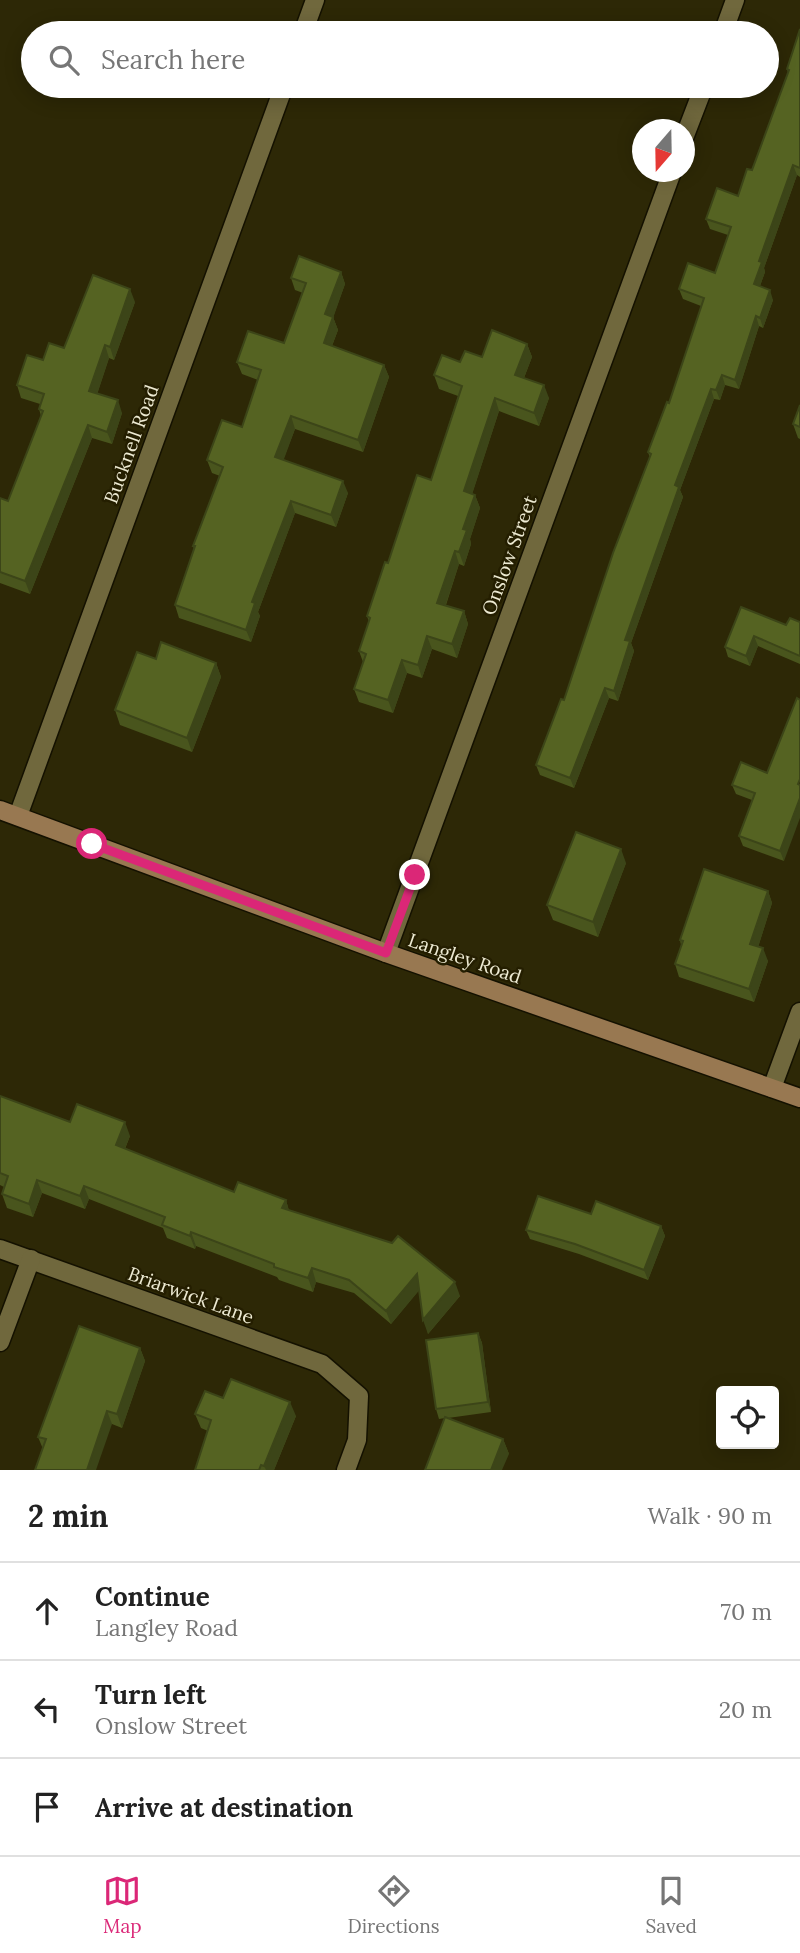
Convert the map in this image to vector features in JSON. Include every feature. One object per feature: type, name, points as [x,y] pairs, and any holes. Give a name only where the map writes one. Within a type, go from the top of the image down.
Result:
[{"type":"street","points":[[307,21],[315,0]]},
{"type":"street","points":[[727,21],[735,0]]},
{"type":"street","name":"Bucknell Road","points":[[18,817],[280,98]]},
{"type":"street","points":[[691,119],[699,98]]},
{"type":"street","name":"Onslow Street","points":[[386,953],[668,182]]},
{"type":"street","name":"Langley Road","points":[[0,810],[386,953],[800,1098]]},
{"type":"street","points":[[772,1088],[800,1012]]},
{"type":"street","name":"Briarwick Lane","points":[[0,1249],[322,1364],[359,1396],[357,1440],[346,1470]]},
{"type":"street","points":[[0,1342],[31,1259]]},
{"type":"building","points":[[800,29],[800,168],[793,165],[759,261],[762,262],[754,284],[770,290],[760,318],[756,316],[735,380],[722,375],[716,390],[711,389],[675,485],[679,487],[625,640],[630,641],[614,691],[605,688],[570,778],[536,765],[561,699],[564,700],[613,553],[651,454],[648,452],[667,402],[669,403],[704,298],[679,289],[688,263],[715,273],[731,227],[706,219],[717,188],[738,196],[747,169],[752,170],[789,70],[787,69]]},
{"type":"building","points":[[299,256],[341,272],[325,314],[333,317],[324,343],[384,365],[358,440],[291,416],[275,457],[343,481],[331,515],[291,501],[252,602],[255,603],[246,630],[175,605],[193,546],[223,467],[207,460],[222,420],[242,427],[261,370],[237,362],[248,331],[284,343],[306,283],[291,278]]},
{"type":"building","points":[[93,275],[130,289],[110,347],[105,345],[89,391],[118,400],[107,432],[88,425],[25,581],[0,572],[0,498],[8,501],[43,411],[39,409],[44,394],[17,385],[27,355],[43,360],[49,343],[64,348]]},
{"type":"building","points":[[492,330],[527,344],[515,375],[544,385],[534,413],[495,398],[464,491],[475,495],[463,529],[467,530],[459,552],[455,551],[437,603],[464,611],[452,644],[427,636],[418,665],[402,660],[388,700],[354,689],[366,654],[359,651],[370,618],[367,616],[385,562],[388,563],[417,475],[431,480],[462,386],[434,375],[442,355],[460,362],[465,351],[482,357]]},
{"type":"building","points":[[800,405],[800,427],[793,424]]},
{"type":"building","points":[[741,607],[786,625],[790,618],[800,622],[800,656],[754,636],[746,656],[725,647]]},
{"type":"building","points":[[161,642],[216,663],[187,738],[115,710],[137,652],[156,659]]},
{"type":"building","points":[[797,698],[800,700],[800,798],[780,851],[739,836],[755,793],[732,785],[741,762],[767,773]]},
{"type":"building","points":[[576,832],[621,849],[593,922],[547,905]]},
{"type":"building","points":[[704,869],[768,891],[750,944],[763,948],[749,989],[675,964],[683,941],[680,940]]},
{"type":"building","points":[[0,1096],[70,1122],[77,1104],[125,1122],[116,1145],[234,1192],[238,1182],[286,1200],[282,1208],[392,1243],[398,1236],[455,1282],[423,1320],[417,1274],[386,1311],[349,1280],[312,1268],[308,1278],[274,1267],[274,1264],[191,1232],[190,1236],[162,1225],[165,1217],[84,1186],[80,1196],[37,1180],[29,1204],[2,1194],[8,1176],[0,1173]]},
{"type":"building","points":[[538,1196],[591,1214],[596,1201],[661,1226],[644,1270],[575,1244],[526,1230]]},
{"type":"building","points":[[79,1326],[140,1348],[117,1414],[107,1411],[87,1470],[35,1470],[46,1439],[38,1437]]},
{"type":"building","points":[[478,1333],[488,1402],[436,1409],[426,1340]]},
{"type":"building","points":[[231,1379],[290,1402],[264,1466],[261,1465],[259,1470],[195,1470],[211,1420],[195,1414],[205,1391],[223,1398]]},
{"type":"building","points":[[445,1417],[503,1439],[491,1470],[425,1470]]},
{"type":"route","points":[[92,844],[386,953],[415,875]]}]
